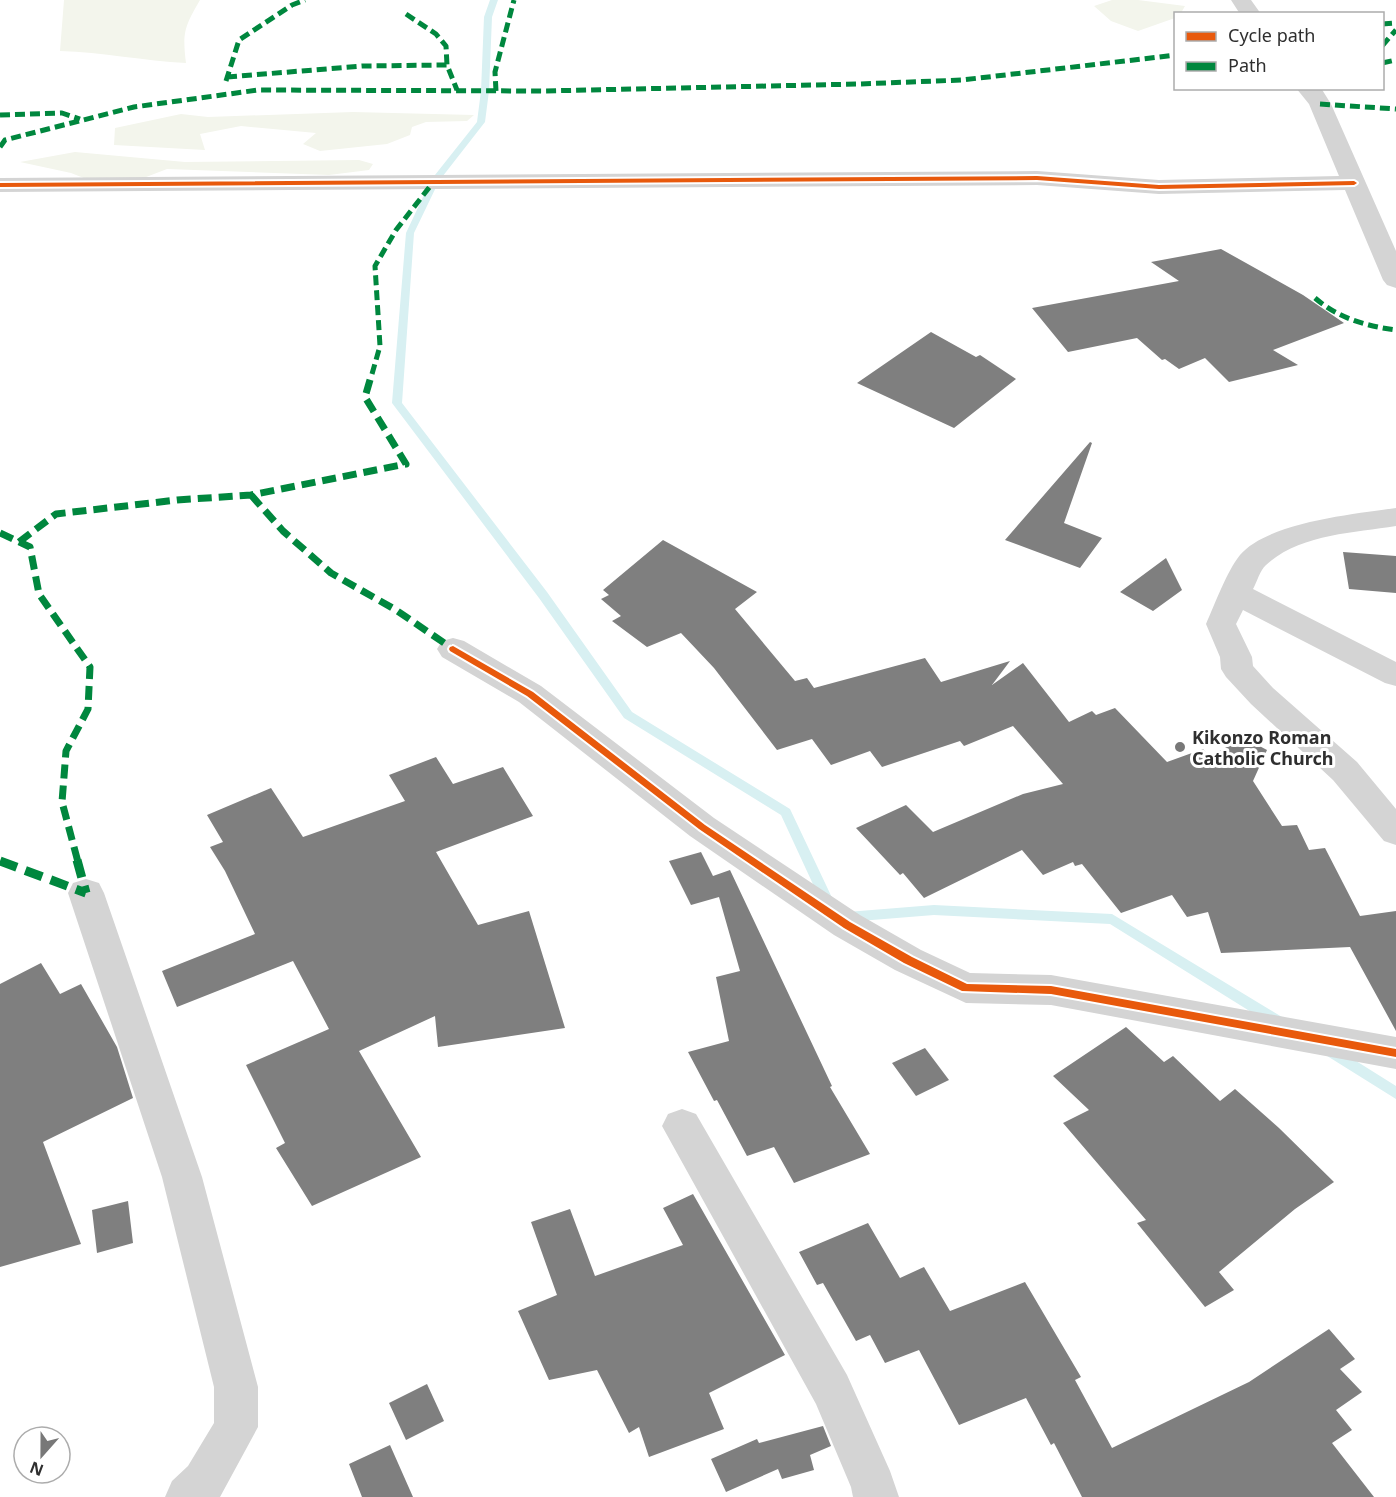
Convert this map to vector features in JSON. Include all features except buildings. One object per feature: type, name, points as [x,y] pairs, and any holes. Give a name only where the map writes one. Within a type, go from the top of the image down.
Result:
[{"type":"street","points":[[1309,90],[1320,104],[1396,280]]},
{"type":"street","points":[[0,185],[1025,178],[1159,187],[1354,183]]},
{"type":"street","points":[[1396,517],[1318,529],[1282,540],[1252,560],[1221,624],[1236,657],[1238,669],[1262,696],[1345,771],[1396,832]]},
{"type":"street","points":[[1235,593],[1396,675]]},
{"type":"street","points":[[453,649],[530,694],[702,827],[847,926],[908,960],[966,988],[1051,990],[1396,1053]]},
{"type":"street","points":[[86,893],[182,1177],[236,1387],[236,1427],[204,1482],[188,1497]]},
{"type":"street","points":[[682,1126],[832,1390],[874,1487],[876,1497]]},
{"type":"shaded area","points":[[64,0],[200,0],[186,30],[184,44],[186,63],[60,51]]},
{"type":"shaded area","points":[[1112,0],[1138,0],[1185,6],[1182,12],[1174,12],[1174,18],[1138,31],[1111,21],[1094,6]]},
{"type":"shaded area","points":[[353,112],[474,115],[467,121],[426,122],[412,127],[410,135],[387,144],[320,151],[303,144],[316,133],[241,126],[200,134],[205,150],[114,145],[115,128],[181,114],[208,117]]},
{"type":"shaded area","points":[[75,152],[185,162],[359,160],[373,164],[369,170],[329,175],[167,169],[141,179],[94,182],[71,173],[20,162]]},
{"type":"waterway","points":[[494,0],[488,17],[485,91],[481,122],[435,180],[410,233],[397,403],[543,595],[628,715],[786,812],[829,904]]},
{"type":"waterway","points":[[847,917],[934,910],[1112,919],[1277,1021]]},
{"type":"waterway","points":[[1329,1050],[1396,1093]]},
{"type":"marked path","points":[[226,81],[239,40],[292,5],[305,0]]},
{"type":"marked path","points":[[496,91],[495,72],[514,0]]},
{"type":"marked path","points":[[406,14],[436,34],[446,46],[447,65]]},
{"type":"marked path","points":[[1384,24],[1396,23]]},
{"type":"marked path","points":[[1384,42],[1396,30]]},
{"type":"marked path","points":[[0,147],[5,140],[134,107],[258,90],[543,91],[859,84],[962,80],[1174,55]]},
{"type":"marked path","points":[[1384,63],[1396,60]]},
{"type":"marked path","points":[[227,77],[363,66],[447,65],[457,90]]},
{"type":"marked path","points":[[1320,104],[1396,109]]},
{"type":"marked path","points":[[0,115],[62,113],[80,119]]},
{"type":"marked path","points":[[19,542],[56,514],[177,500],[251,495],[406,464],[365,397],[380,346],[375,266],[396,230],[435,180]]},
{"type":"marked path","points":[[1315,298],[1332,311],[1352,321],[1396,330]]},
{"type":"marked path","points":[[251,495],[283,531],[331,573],[396,610],[453,649]]},
{"type":"marked path","points":[[0,533],[30,547],[39,594],[90,667],[88,709],[66,751],[62,802],[86,893]]},
{"type":"marked path","points":[[0,861],[86,893]]},
{"type":"cycle path","points":[[0,185],[1037,178],[1159,187],[1354,183]]},
{"type":"cycle path","points":[[453,649],[530,694],[702,827],[847,925],[908,960],[966,988],[1051,990],[1396,1053]]},
{"type":"place","name":"Kikonzo Roman Catholic Church","points":[[1180,747]]}]
